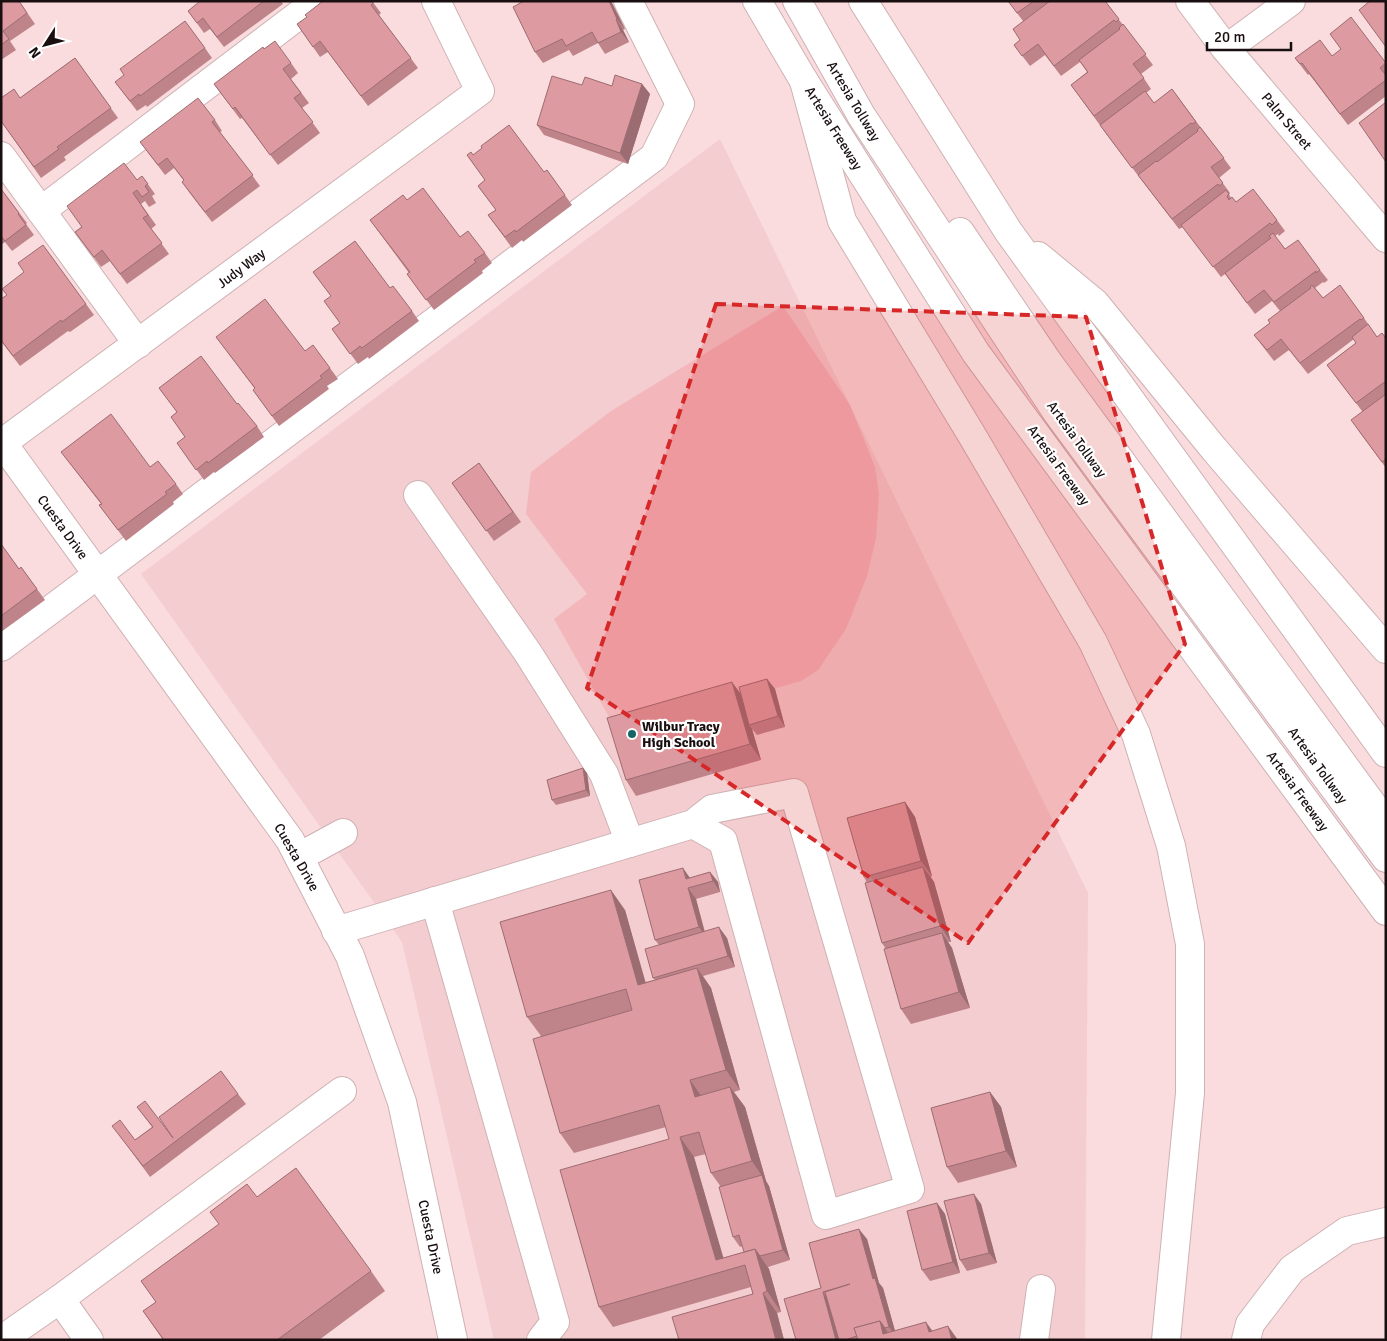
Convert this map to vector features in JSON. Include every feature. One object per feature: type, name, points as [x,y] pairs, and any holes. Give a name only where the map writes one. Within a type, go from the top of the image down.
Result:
[{"type":"main road","points":[[41,211],[317,1]]},
{"type":"main road","name":"Judy Way","points":[[2,443],[480,91],[436,1]]},
{"type":"main road","points":[[1,647],[654,157],[680,104],[628,1]]},
{"type":"main road","name":"Artesia Freeway","points":[[757,1],[804,81],[976,353],[1386,911]]},
{"type":"main road","name":"Artesia Tollway","points":[[797,1],[861,115],[1058,414],[1386,858]]},
{"type":"main road","name":"Artesia Tollway","points":[[817,1],[884,120],[1048,362],[1386,823]]},
{"type":"main road","points":[[863,1],[1008,231],[1386,753]]},
{"type":"main road","name":"Palm Street","points":[[1190,1],[1226,49],[1386,238]]},
{"type":"main road","points":[[1226,49],[1291,1]]},
{"type":"main road","points":[[804,81],[842,220],[974,437],[1093,642],[1136,734],[1171,846],[1190,944],[1190,1093],[1166,1340]]},
{"type":"main road","points":[[1,156],[138,344]]},
{"type":"main road","points":[[1008,231],[1095,303],[1214,449],[1386,649]]},
{"type":"main road","name":"Cuesta Drive","points":[[2,443],[290,840],[350,956],[402,1102],[453,1340]]},
{"type":"main road","points":[[418,495],[528,653],[604,774],[630,843]]},
{"type":"main road","points":[[336,930],[693,824],[712,810],[794,793],[910,1189],[826,1215],[724,841],[693,824]]},
{"type":"main road","points":[[298,857],[343,833]]},
{"type":"main road","points":[[435,901],[555,1322],[541,1340]]},
{"type":"main road","points":[[2,1340],[342,1091]]},
{"type":"main road","points":[[1246,1340],[1250,1324],[1292,1269],[1347,1231],[1386,1222]]},
{"type":"main road","points":[[1034,1340],[1041,1289]]},
{"type":"main road","points":[[60,1299],[89,1340]]},
{"type":"highlighted area","points":[[716,304],[1086,317],[1185,644],[968,943],[587,688]]},
{"type":"shaded area","name":"Wilbur Tracy High School","points":[[720,139],[1088,893],[1085,1340],[494,1340],[402,942],[141,574]]},
{"type":"shaded area","points":[[783,306],[850,405],[875,467],[879,494],[876,538],[867,576],[846,629],[818,670],[801,681],[618,733],[554,619],[587,594],[526,514],[531,472],[611,411]]},
{"type":"building","points":[[1,1],[19,1],[27,13],[3,31],[9,39],[1,45]]},
{"type":"building","points":[[198,1],[264,1],[217,37],[203,18],[197,23],[188,11]]},
{"type":"building","points":[[323,1],[372,1],[371,5],[411,58],[361,96],[320,41],[313,47],[297,24]]},
{"type":"building","points":[[524,1],[609,1],[621,32],[598,43],[592,32],[566,46],[562,39],[535,52],[513,7]]},
{"type":"building","points":[[1008,1],[1034,1],[1017,13]]},
{"type":"building","points":[[1050,1],[1105,1],[1119,19],[1116,22],[1114,20],[1054,66],[1038,44],[1022,56],[1014,45],[1020,40],[1013,29]]},
{"type":"building","points":[[1370,1],[1386,1],[1386,47],[1359,10]]},
{"type":"building","points":[[1351,17],[1386,63],[1380,68],[1386,75],[1386,80],[1340,114],[1302,63],[1300,64],[1295,58],[1320,40],[1332,56],[1341,49],[1330,34]]},
{"type":"building","points":[[185,21],[205,48],[140,96],[139,94],[130,101],[115,82],[124,75],[120,69]]},
{"type":"building","points":[[1123,24],[1146,54],[1133,64],[1144,78],[1094,116],[1071,85],[1088,72],[1079,60],[1120,29]]},
{"type":"building","points":[[275,41],[291,63],[283,69],[301,93],[294,98],[313,122],[270,155],[235,107],[233,109],[214,84],[263,47],[264,49]]},
{"type":"building","points":[[75,58],[111,108],[57,147],[59,149],[34,167],[1,121],[1,98],[14,89],[20,98]]},
{"type":"building","points":[[615,75],[642,84],[620,153],[537,125],[552,76],[582,85],[585,77],[612,86]]},
{"type":"building","points":[[1172,89],[1196,122],[1191,123],[1132,168],[1100,125],[1145,91],[1154,103]]},
{"type":"building","points":[[198,98],[215,120],[212,122],[253,175],[205,212],[182,182],[184,180],[167,158],[158,165],[140,142]]},
{"type":"building","points":[[1386,102],[1386,162],[1359,123]]},
{"type":"building","points":[[509,125],[544,172],[547,170],[565,195],[516,232],[515,230],[505,237],[488,215],[496,210],[478,186],[485,180],[467,155],[471,152],[473,155],[482,148],[481,146]]},
{"type":"building","points":[[1200,127],[1224,158],[1211,167],[1223,183],[1219,186],[1218,184],[1172,219],[1138,175],[1198,131]]},
{"type":"building","points":[[124,163],[137,180],[142,176],[148,184],[145,186],[149,192],[142,197],[137,190],[133,193],[148,215],[143,218],[162,243],[120,274],[102,250],[94,257],[75,232],[82,227],[67,206]]},
{"type":"building","points":[[423,188],[460,237],[468,231],[485,253],[426,300],[407,274],[410,272],[370,220],[403,195],[407,200]]},
{"type":"building","points":[[1,189],[26,225],[5,241],[1,236]]},
{"type":"building","points":[[1253,189],[1277,220],[1272,225],[1270,223],[1213,267],[1181,225],[1226,190],[1229,194],[1227,196],[1229,200],[1232,197],[1236,202]]},
{"type":"building","points":[[1273,233],[1285,249],[1298,240],[1320,270],[1274,302],[1264,290],[1247,303],[1225,273],[1271,238],[1269,236]]},
{"type":"building","points":[[355,241],[390,288],[393,286],[412,311],[362,348],[360,346],[350,354],[332,329],[340,323],[324,301],[331,296],[313,272]]},
{"type":"building","points":[[43,245],[86,304],[13,356],[1,340],[1,299],[7,295],[2,289],[24,272],[18,263]]},
{"type":"building","points":[[1312,285],[1323,298],[1340,285],[1364,318],[1300,363],[1281,339],[1267,350],[1254,335],[1270,323],[1268,320],[1311,288]]},
{"type":"building","points":[[265,299],[305,351],[313,345],[330,368],[320,376],[322,378],[272,416],[253,390],[255,388],[216,337]]},
{"type":"building","points":[[1368,324],[1377,337],[1382,333],[1386,338],[1386,381],[1356,403],[1327,365],[1356,343],[1352,337]]},
{"type":"building","points":[[201,356],[237,404],[257,426],[196,470],[177,443],[185,437],[171,417],[177,412],[159,388]]},
{"type":"building","points":[[1386,394],[1386,459],[1382,462],[1351,420]]},
{"type":"building","points":[[111,414],[150,467],[158,461],[176,484],[165,492],[167,494],[118,530],[99,505],[102,504],[61,452]]},
{"type":"building","points":[[479,463],[513,512],[486,531],[452,483]]},
{"type":"building","points":[[1,544],[19,569],[21,567],[37,589],[1,616]]},
{"type":"building","points":[[767,679],[778,716],[749,725],[739,687]]},
{"type":"building","points":[[732,682],[750,744],[626,780],[607,718]]},
{"type":"building","points":[[583,768],[586,790],[552,800],[547,780]]},
{"type":"building","points":[[905,802],[921,861],[864,877],[847,818]]},
{"type":"building","points":[[923,867],[940,926],[882,943],[865,883]]},
{"type":"building","points":[[683,868],[686,879],[710,872],[713,881],[688,888],[699,927],[655,940],[639,880]]},
{"type":"building","points":[[611,890],[638,985],[697,968],[726,1070],[690,1080],[695,1097],[730,1087],[752,1161],[711,1173],[699,1132],[680,1137],[716,1260],[755,1249],[767,1291],[763,1293],[776,1340],[679,1340],[672,1317],[753,1294],[745,1265],[599,1307],[560,1170],[669,1139],[659,1105],[560,1133],[533,1039],[632,1010],[626,989],[527,1017],[500,922]]},
{"type":"building","points":[[719,927],[728,956],[653,978],[645,949]]},
{"type":"building","points":[[942,933],[959,992],[901,1009],[884,949]]},
{"type":"building","points":[[221,1071],[238,1094],[143,1166],[112,1126],[120,1120],[135,1140],[153,1127],[137,1107],[145,1101],[173,1138],[159,1117]]},
{"type":"building","points":[[990,1092],[1006,1151],[947,1167],[931,1108]]},
{"type":"building","points":[[296,1168],[371,1271],[277,1340],[164,1340],[143,1311],[156,1302],[141,1281],[219,1224],[210,1212],[247,1184],[257,1197]]},
{"type":"building","points":[[762,1175],[783,1250],[760,1256],[755,1249],[744,1252],[739,1235],[733,1237],[719,1187]]},
{"type":"building","points":[[974,1194],[989,1253],[960,1260],[944,1201]]},
{"type":"building","points":[[937,1203],[953,1262],[922,1270],[907,1211]]},
{"type":"building","points":[[859,1229],[889,1327],[885,1328],[880,1321],[854,1328],[857,1336],[839,1340],[825,1292],[850,1284],[823,1292],[836,1340],[796,1340],[784,1299],[821,1288],[809,1243]]},
{"type":"building","points":[[880,1321],[883,1334],[926,1322],[929,1332],[948,1326],[952,1340],[858,1340],[854,1328]]},
{"type":"place","name":"Wilbur Tracy High School","points":[[632,734]]}]
